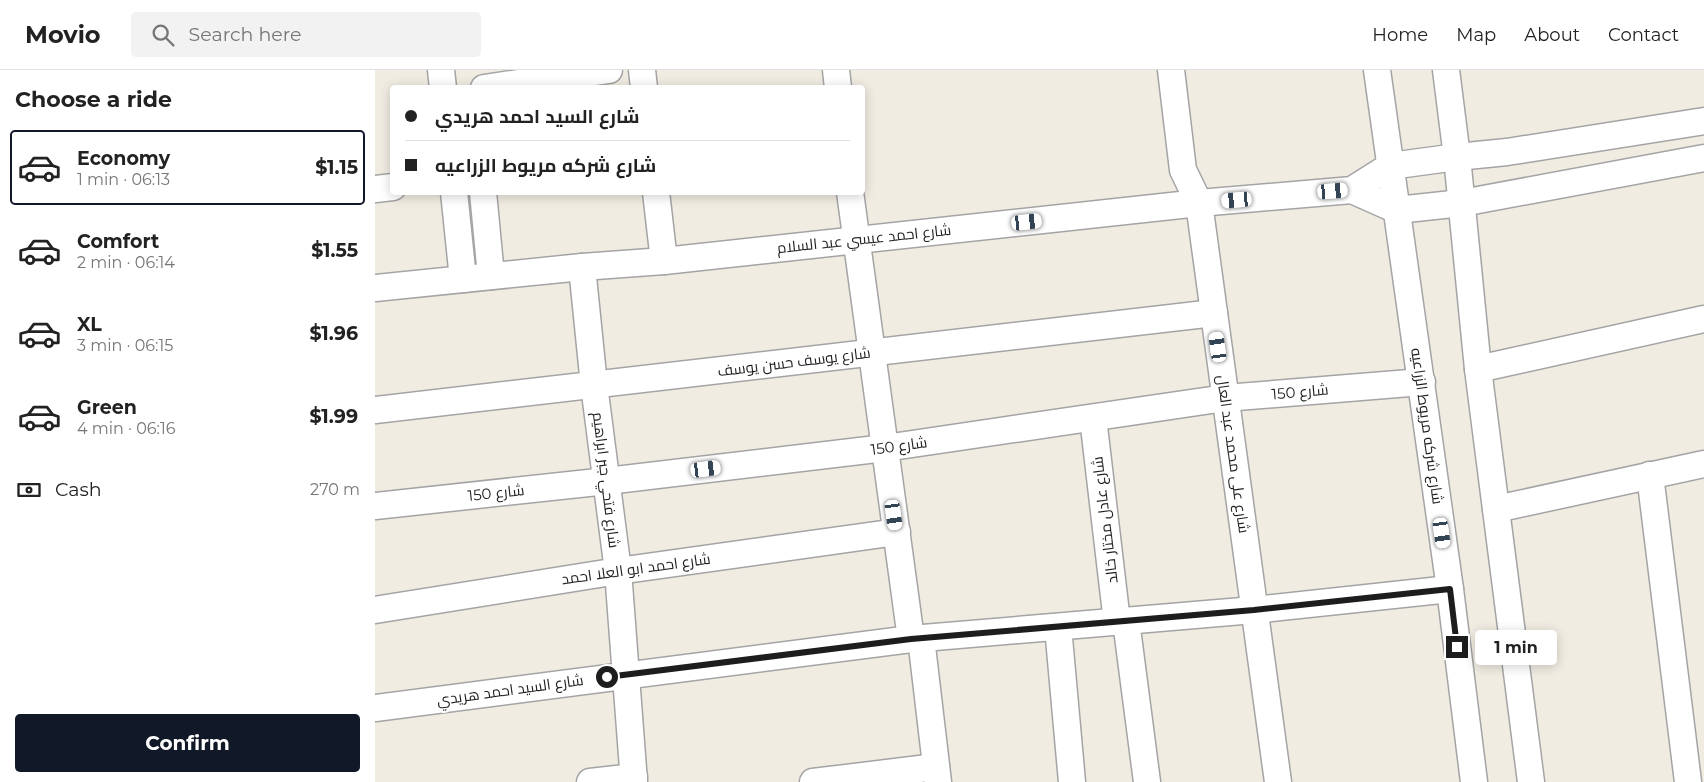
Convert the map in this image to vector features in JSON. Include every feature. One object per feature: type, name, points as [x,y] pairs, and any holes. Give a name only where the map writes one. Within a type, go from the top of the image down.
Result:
[{"type":"street","points":[[441,70],[443,85]]},
{"type":"street","points":[[473,70],[475,85]]},
{"type":"street","points":[[505,85],[609,70]]},
{"type":"street","points":[[642,70],[644,85]]},
{"type":"street","points":[[836,70],[838,85]]},
{"type":"street","name":"شارع على محمد عبد العال","points":[[1171,70],[1183,170],[1199,203],[1277,782]]},
{"type":"street","name":"شارع شركه مريوط الزراعيه","points":[[1377,70],[1450,589],[1474,782]]},
{"type":"street","points":[[1446,70],[1462,202],[1478,369],[1531,782]]},
{"type":"street","points":[[1352,190],[1390,166],[1507,152],[1704,121]]},
{"type":"street","points":[[1352,190],[1397,210],[1462,202],[1704,158]]},
{"type":"street","points":[[375,189],[390,187]]},
{"type":"street","name":"شارع احمد عيسي عبد السلام","points":[[375,288],[582,267],[664,261],[1199,203],[1352,190]]},
{"type":"street","points":[[454,195],[463,279]]},
{"type":"street","points":[[483,195],[491,276]]},
{"type":"street","points":[[656,195],[664,261]]},
{"type":"street","points":[[813,782],[937,774],[897,532],[850,195]]},
{"type":"street","name":"شارع فتحي جبر ابراهيم","points":[[582,267],[594,385],[618,570],[634,780]]},
{"type":"street","name":"شارع يوسف حسن يوسف","points":[[375,410],[1214,313]]},
{"type":"street","points":[[1478,369],[1704,318]]},
{"type":"street","name":"شارع 150","points":[[375,506],[885,448],[1225,398],[1421,382]]},
{"type":"street","name":"شارع عادل مختار خالد","points":[[1093,418],[1121,622],[1147,782]]},
{"type":"street","points":[[1496,509],[1704,464]]},
{"type":"street","points":[[1650,475],[1688,782]]},
{"type":"street","name":"شارع احمد ابو العلا احمد","points":[[375,610],[618,570],[897,532]]},
{"type":"street","name":"شارع السيد احمد هريدي","points":[[375,708],[627,674],[916,639],[1254,610],[1450,589]]},
{"type":"street","points":[[1058,627],[1072,782]]},
{"type":"street","points":[[590,782],[634,780]]},
{"type":"route","points":[[607,677],[911,639],[1254,610],[1450,589],[1457,647]]}]
